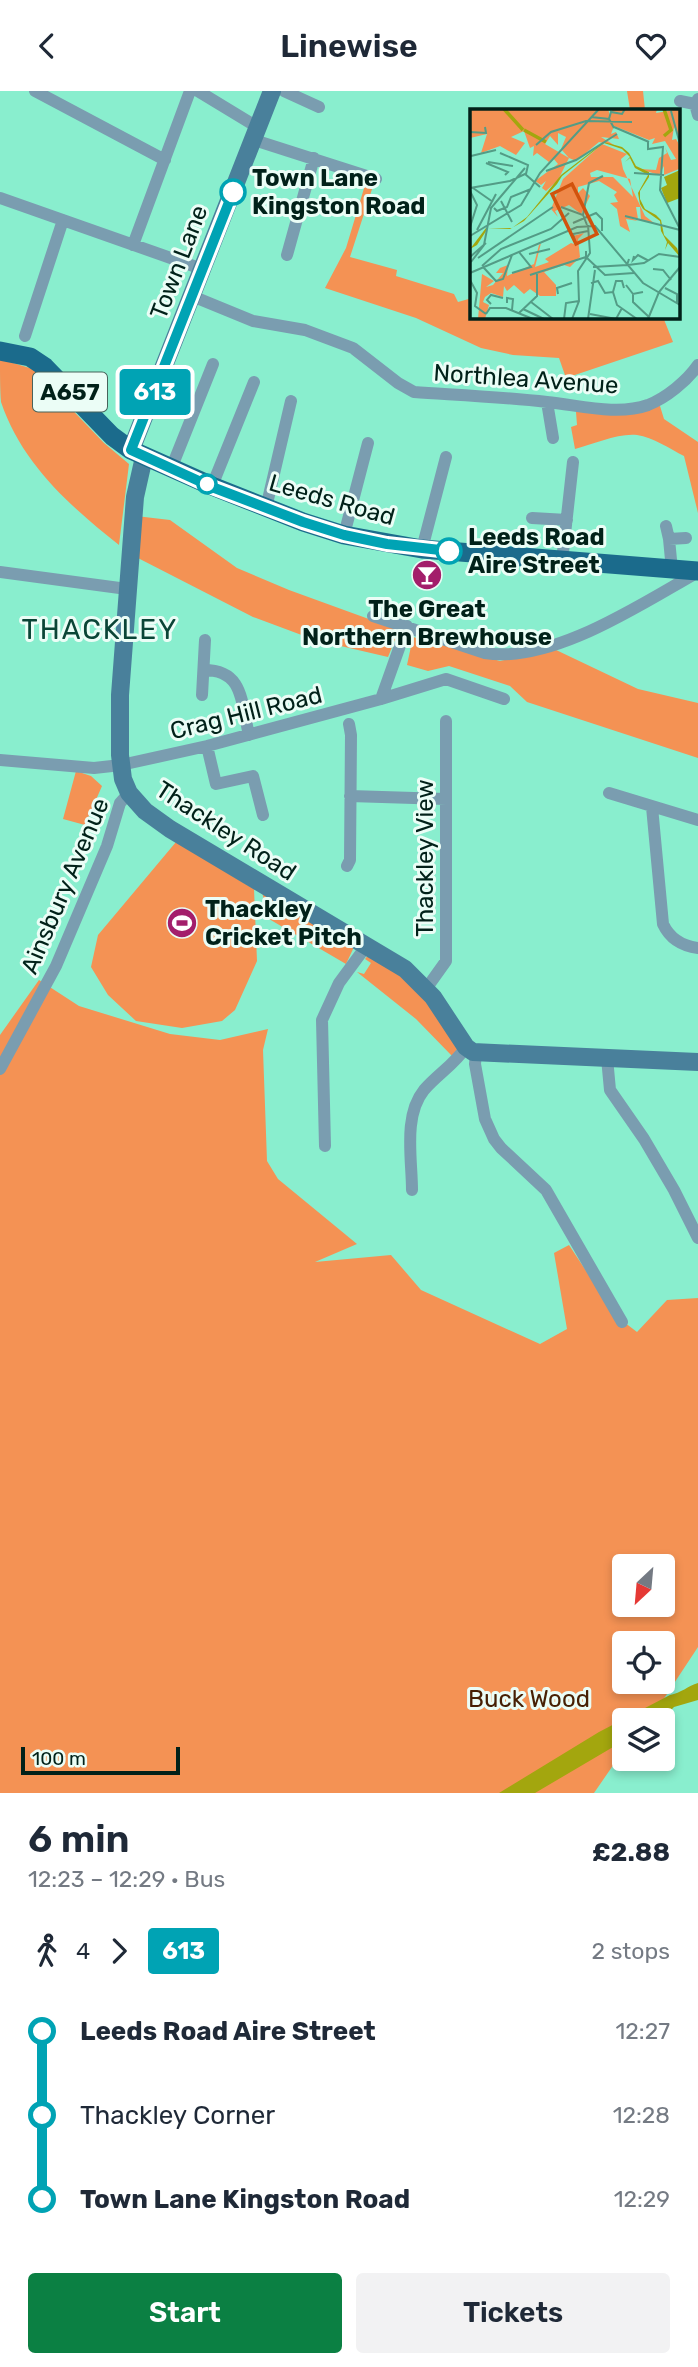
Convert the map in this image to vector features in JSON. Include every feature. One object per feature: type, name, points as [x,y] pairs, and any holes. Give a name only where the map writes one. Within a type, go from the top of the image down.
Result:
[{"type":"main road","name":"Leeds Road","points":[[0,351],[30,357],[45,366],[112,436],[137,453],[212,487],[344,535],[422,549],[698,571]]},
{"type":"street","points":[[35,91],[165,160]]},
{"type":"street","points":[[133,245],[190,91]]},
{"type":"street","points":[[198,91],[257,134],[314,158],[376,179]]},
{"type":"street","name":"Town Lane","points":[[137,453],[202,269],[272,91]]},
{"type":"street","points":[[284,91],[319,107]]},
{"type":"street","points":[[680,101],[697,106]]},
{"type":"street","points":[[287,255],[314,158]]},
{"type":"street","points":[[0,198],[202,269]]},
{"type":"street","points":[[25,336],[63,220]]},
{"type":"street","name":"Northlea Avenue","points":[[192,296],[253,321],[305,330],[353,348],[414,392],[602,409],[632,408],[648,405],[664,397],[696,372]]},
{"type":"street","points":[[171,469],[213,364]]},
{"type":"street","points":[[212,487],[254,381]]},
{"type":"street","points":[[266,508],[291,401]]},
{"type":"street","points":[[547,402],[554,438]]},
{"type":"street","points":[[344,535],[368,443]]},
{"type":"street","name":"Thackley Road","points":[[137,453],[120,695],[121,765],[129,793],[145,811],[170,829],[367,945],[405,969],[426,989],[471,1050],[489,1129],[501,1148],[546,1190],[622,1322]]},
{"type":"street","points":[[422,549],[446,457]]},
{"type":"street","points":[[562,561],[573,461]]},
{"type":"street","points":[[532,517],[567,520]]},
{"type":"street","points":[[672,570],[668,532],[686,538]]},
{"type":"street","points":[[373,616],[406,630],[501,656],[575,638],[698,571]]},
{"type":"street","points":[[0,572],[127,589]]},
{"type":"street","points":[[381,699],[406,630]]},
{"type":"street","points":[[202,695],[205,640]]},
{"type":"street","points":[[204,670],[223,671],[233,678],[249,735]]},
{"type":"street","name":"Crag Hill Road","points":[[0,760],[94,768],[121,765],[249,735],[446,679],[504,699]]},
{"type":"street","name":"Thackley View","points":[[426,989],[446,961],[446,721]]},
{"type":"street","points":[[347,866],[350,860],[349,724]]},
{"type":"street","points":[[207,746],[216,784],[253,776],[263,815]]},
{"type":"street","name":"Ainsbury Avenue","points":[[0,1069],[56,966],[107,846],[120,803],[129,793]]},
{"type":"street","points":[[609,793],[698,820]]},
{"type":"street","points":[[350,796],[446,799]]},
{"type":"street","points":[[652,807],[663,924],[677,941],[685,946],[698,948]]},
{"type":"street","points":[[325,1146],[322,1020],[339,983],[367,945]]},
{"type":"street","points":[[412,1190],[413,1111],[423,1092],[471,1050],[698,1062]]},
{"type":"street","points":[[607,1058],[610,1090],[668,1180],[698,1238]]},
{"type":"green space","points":[[627,91],[643,91],[645,109],[630,109]]},
{"type":"green space","points":[[374,183],[350,257],[397,270],[396,276],[454,294],[458,302],[470,299],[470,319],[664,319],[673,342],[566,378],[559,358],[513,355],[481,348],[416,318],[325,288],[346,248],[365,185]]},
{"type":"green space","points":[[0,359],[33,369],[104,443],[129,464],[119,545],[66,499],[21,445],[1,402]]},
{"type":"green space","points":[[660,406],[664,419],[698,442],[698,513],[684,456],[661,444],[643,436],[630,435],[575,449],[571,427],[577,425],[576,412]]},
{"type":"green space","points":[[136,516],[170,520],[237,568],[399,630],[388,657],[315,640],[253,617],[134,556]]},
{"type":"green space","points":[[413,637],[500,661],[554,649],[638,689],[698,703],[698,758],[527,702],[510,686],[449,666],[428,671],[407,665]]},
{"type":"green space","points":[[76,771],[91,776],[102,786],[85,825],[63,819]]},
{"type":"green space","name":"Thackley Cricket Pitch","points":[[176,842],[254,889],[257,961],[235,1010],[222,1021],[182,1028],[136,1021],[108,995],[91,967],[98,935]]},
{"type":"green space","points":[[262,892],[354,947],[346,964],[269,919]]},
{"type":"green space","points":[[369,954],[420,993],[457,1046],[457,1051],[452,1056],[416,1019],[357,972],[364,974],[371,963],[365,959]]},
{"type":"green space","name":"Buck Wood","points":[[39,980],[79,1006],[170,1034],[220,1040],[268,1029],[263,1050],[267,1161],[278,1179],[357,1244],[315,1262],[391,1255],[421,1290],[540,1344],[567,1329],[554,1253],[569,1245],[616,1316],[637,1332],[667,1300],[698,1298],[698,1647],[675,1682],[675,1631],[612,1631],[612,1694],[667,1694],[663,1700],[648,1708],[612,1708],[612,1767],[594,1793],[0,1793],[0,1035]]},
{"type":"shaded area","points":[[698,1683],[698,1700],[673,1708],[645,1708],[670,1695]]},
{"type":"shaded area","points":[[612,1725],[612,1748],[535,1793],[499,1793]]},
{"type":"bus line","name":"613","points":[[233,192],[131,450],[212,487],[303,522],[344,535],[387,544],[449,551]]},
{"type":"place","name":"Town Lane Kingston Road","points":[[233,192]]},
{"type":"place","name":"Leeds Road Aire Street","points":[[449,551]]},
{"type":"place","name":"The Great Northern Brewhouse","points":[[427,575]]},
{"type":"place","name":"Thackley Cricket Pitch","points":[[182,923]]},
{"type":"district","name":"THACKLEY","points":[[100,629]]}]
